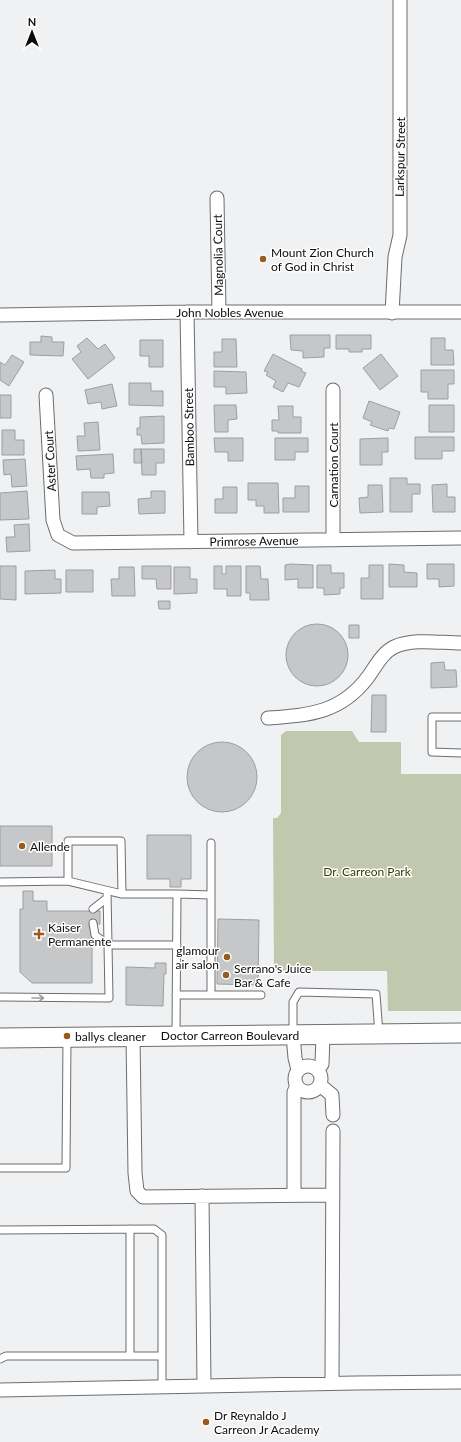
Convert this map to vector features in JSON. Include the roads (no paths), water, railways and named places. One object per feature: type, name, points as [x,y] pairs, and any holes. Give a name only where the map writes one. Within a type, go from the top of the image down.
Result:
[{"type":"main road","name":"Doctor Carreon Boulevard","points":[[0,1038],[67,1036],[461,1033]]},
{"type":"street","name":"Larkspur Street","points":[[392,313],[395,257],[400,235],[400,0]]},
{"type":"street","name":"Magnolia Court","points":[[217,198],[219,312]]},
{"type":"street","name":"John Nobles Avenue","points":[[0,315],[187,312],[461,312]]},
{"type":"street","name":"Bamboo Street","points":[[187,312],[191,542]]},
{"type":"street","name":"Carnation Court","points":[[333,390],[334,540]]},
{"type":"street","name":"Aster Court","points":[[46,395],[54,528]]},
{"type":"street","name":"Primrose Avenue","points":[[54,528],[58,535],[73,543],[461,538]]},
{"type":"street","points":[[268,718],[302,715],[320,711],[339,704],[354,692],[368,677],[381,658],[393,647],[407,643],[461,643]]},
{"type":"street","points":[[293,1035],[295,1058],[298,1070],[295,1078],[297,1086],[300,1089],[309,1092],[320,1086],[322,1077],[318,1069],[306,1066],[298,1070]]},
{"type":"street","points":[[318,1069],[322,1064],[323,1035]]},
{"type":"street","points":[[133,1036],[137,1191],[144,1196],[333,1195]]},
{"type":"street","points":[[294,1195],[294,1092],[297,1086]]},
{"type":"street","points":[[320,1086],[332,1095],[333,1115]]},
{"type":"street","points":[[332,1383],[334,1131]]},
{"type":"street","points":[[202,1196],[204,1385]]},
{"type":"street","points":[[0,1390],[204,1385],[461,1382]]},
{"type":"lane","points":[[461,717],[432,717],[432,752],[461,753]]},
{"type":"lane","points":[[68,881],[68,842],[121,841],[122,894]]},
{"type":"lane","points":[[211,843],[211,995]]},
{"type":"lane","points":[[0,882],[68,881],[107,895],[211,895]]},
{"type":"lane","points":[[176,1035],[177,894]]},
{"type":"lane","points":[[93,909],[107,895]]},
{"type":"lane","points":[[0,997],[108,998],[107,895]]},
{"type":"lane","points":[[93,923],[95,935],[108,945],[177,945]]},
{"type":"lane","points":[[293,1035],[294,1002],[298,992],[376,994],[379,1034]]},
{"type":"lane","points":[[176,995],[261,995]]},
{"type":"lane","points":[[0,1168],[66,1168],[67,1036]]},
{"type":"lane","points":[[130,1229],[130,1356]]},
{"type":"lane","points":[[0,1230],[154,1229],[162,1235],[162,1386]]},
{"type":"lane","points":[[0,1359],[6,1356],[162,1356]]},
{"type":"place","name":"Mount Zion Church of God in Christ","points":[[263,259]]},
{"type":"place","name":"Allende","points":[[22,846]]},
{"type":"place","name":"Kaiser Permanente","points":[[39,934]]},
{"type":"place","name":"glamour air salon","points":[[227,957]]},
{"type":"place","name":"Serrano's Juice Bar & Cafe","points":[[226,975]]},
{"type":"place","name":"ballys cleaner","points":[[67,1036]]},
{"type":"place","name":"Dr Reynaldo J Carreon Jr Academy","points":[[206,1422]]},
{"type":"park label","name":"Dr. Carreon Park","points":[[367,871]]}]
